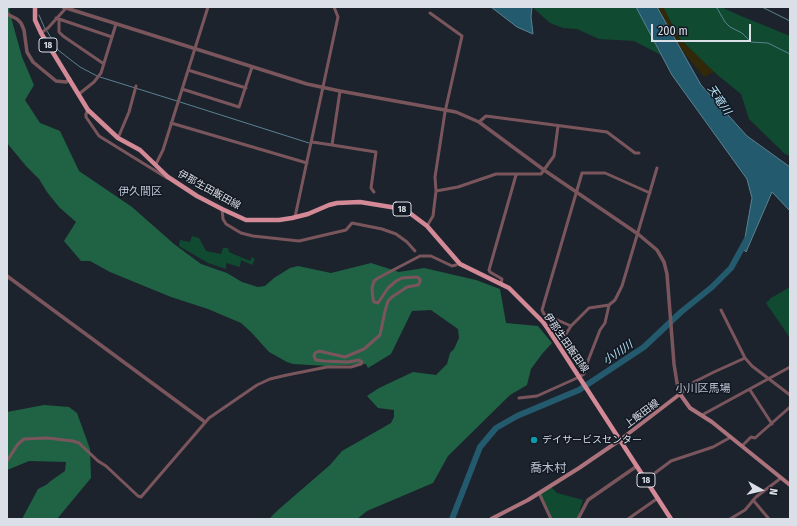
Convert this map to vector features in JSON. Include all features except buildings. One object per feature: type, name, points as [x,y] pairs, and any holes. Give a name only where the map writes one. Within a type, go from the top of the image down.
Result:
[{"type":"main road","name":"伊那生田飯田線","points":[[35,7],[35,20],[88,110],[118,138],[140,150],[171,179],[222,210],[246,220],[278,220],[308,214],[329,204],[337,202],[360,202],[403,209],[427,226],[460,264],[502,284],[515,294],[543,322],[559,345],[578,378],[590,394],[671,519]]},
{"type":"main road","points":[[680,394],[690,408],[702,415],[731,437],[790,485]]},
{"type":"main road","name":"上飯田線","points":[[491,519],[512,509],[580,468],[620,440],[680,394]]},
{"type":"street","points":[[42,32],[58,19],[64,7],[72,8],[116,24],[324,88],[456,112],[479,122],[544,170],[638,234],[657,250],[664,262],[667,274],[672,342],[676,377],[680,394],[694,382],[745,358]]},
{"type":"street","points":[[156,164],[163,150],[208,7]]},
{"type":"street","points":[[295,217],[324,88],[338,17],[334,7]]},
{"type":"street","points":[[427,226],[433,216],[436,191],[435,177],[445,110],[462,36],[430,13]]},
{"type":"street","points":[[7,14],[17,18],[21,23],[24,30],[27,52],[34,62],[56,81],[66,82],[70,79]]},
{"type":"street","points":[[58,19],[112,37]]},
{"type":"street","points":[[58,19],[59,32],[63,36],[104,64]]},
{"type":"street","points":[[79,94],[99,77],[116,24]]},
{"type":"street","points":[[182,89],[239,107],[252,67]]},
{"type":"street","points":[[188,70],[246,88]]},
{"type":"street","points":[[118,138],[129,112],[136,88]]},
{"type":"street","points":[[332,145],[340,91]]},
{"type":"street","points":[[88,110],[86,117],[99,136],[154,171],[166,178],[171,179]]},
{"type":"street","points":[[479,122],[486,116],[607,132],[635,152],[640,153]]},
{"type":"street","points":[[171,123],[307,163]]},
{"type":"street","points":[[436,191],[458,187],[496,174],[541,174],[554,156],[558,126]]},
{"type":"street","points":[[312,142],[376,152],[371,188],[374,192]]},
{"type":"street","points":[[559,345],[571,326],[589,308],[609,305],[615,300],[622,286],[657,168]]},
{"type":"street","points":[[571,326],[544,314],[542,310],[582,174],[606,173],[650,192]]},
{"type":"street","points":[[502,284],[502,279],[489,270],[516,174]]},
{"type":"street","points":[[222,210],[223,219],[226,224],[241,233],[253,236],[299,241],[346,230],[352,222],[396,234],[407,242],[415,251]]},
{"type":"street","points":[[7,461],[18,444],[24,439],[47,438],[73,441],[79,443],[138,496],[141,497],[205,422],[263,381],[327,367],[351,367],[361,364],[362,362],[358,360],[348,362],[316,360],[314,356],[315,353],[319,351],[345,357],[364,349],[380,335],[385,311],[388,302],[392,297],[407,287],[418,285],[420,279],[417,277],[410,277],[396,281],[388,288],[378,303],[374,302],[373,299],[372,288],[374,281],[385,273],[420,256],[431,256],[452,266],[456,265]]},
{"type":"street","points":[[7,276],[205,422]]},
{"type":"street","points":[[519,398],[537,396],[584,374],[600,330],[605,323],[609,305]]},
{"type":"street","points":[[721,310],[745,358],[752,366],[790,395]]},
{"type":"street","points":[[702,415],[790,367]]},
{"type":"street","points":[[750,390],[772,424]]},
{"type":"street","points":[[742,446],[751,437],[756,438],[790,407]]},
{"type":"street","points":[[655,473],[671,462],[713,447],[731,437]]},
{"type":"street","points":[[578,519],[588,500],[637,466]]},
{"type":"street","points":[[730,519],[745,510],[753,500],[781,478]]},
{"type":"street","points":[[539,493],[550,519]]},
{"type":"street","points":[[628,519],[658,498]]},
{"type":"street","points":[[753,500],[769,519]]},
{"type":"green space","points":[[7,7],[11,7],[9,10],[22,57],[34,85],[25,100],[40,123],[60,131],[79,171],[132,207],[174,244],[201,264],[227,273],[242,282],[258,287],[265,286],[274,278],[290,268],[298,266],[331,273],[371,263],[399,272],[424,268],[476,280],[500,289],[506,323],[538,326],[552,343],[531,369],[527,385],[510,395],[448,456],[433,483],[367,511],[357,519],[269,519],[330,465],[342,451],[391,423],[394,417],[394,410],[378,408],[367,396],[379,388],[413,372],[436,375],[447,364],[450,353],[454,349],[459,338],[458,329],[431,310],[412,311],[391,354],[368,368],[366,364],[328,366],[293,364],[269,352],[241,323],[110,272],[90,261],[81,261],[64,241],[76,222],[59,207],[39,179],[7,143]]},
{"type":"green space","points":[[532,7],[636,7],[661,55],[634,41],[599,39],[577,29],[563,28],[550,23]]},
{"type":"green space","points":[[663,7],[721,7],[790,36],[790,156],[785,154],[749,119],[741,94],[714,72],[679,38]]},
{"type":"green space","points":[[192,236],[199,238],[206,251],[221,254],[223,248],[228,248],[229,252],[250,261],[252,257],[255,259],[252,265],[241,260],[240,267],[226,263],[226,269],[208,263],[179,246],[180,240],[190,242]]},
{"type":"green space","points":[[790,287],[790,338],[766,303],[771,298]]},
{"type":"green space","points":[[44,405],[69,407],[77,413],[90,449],[91,478],[57,519],[22,519],[38,489],[65,471],[66,462],[29,461],[7,470],[7,412]]},
{"type":"green space","points":[[551,487],[557,493],[583,500],[577,519],[551,519],[539,493]]},
{"type":"sand","points":[[657,7],[663,7],[679,38],[714,72],[704,77],[681,49]]},
{"type":"water","points":[[491,7],[532,7],[531,17],[533,34],[517,27]]},
{"type":"water","points":[[636,7],[657,7],[701,85],[747,136],[790,167],[790,211],[772,192],[746,252],[743,249],[752,198],[747,179],[672,75]]},
{"type":"waterway","points":[[715,7],[730,27],[742,33],[751,42],[768,43],[790,54]]},
{"type":"waterway","points":[[762,7],[790,21]]},
{"type":"waterway","points":[[39,15],[45,29]]},
{"type":"waterway","points":[[47,31],[58,50],[80,67],[97,76]]},
{"type":"waterway","points":[[100,77],[177,101]]},
{"type":"waterway","points":[[180,102],[309,143]]},
{"type":"waterway","name":"小川川","points":[[452,519],[480,447],[496,428],[517,416],[579,390],[644,347],[681,312],[712,287],[731,268],[747,239]]},
{"type":"place","name":"デイサービスセンター","points":[[534,440]]},
{"type":"district","name":"伊久間区","points":[[140,192]]},
{"type":"district","name":"小川区馬場","points":[[703,389]]},
{"type":"district","name":"喬木村","points":[[548,469]]},
{"type":"water label","name":"天竜川","points":[[719,100]]}]
